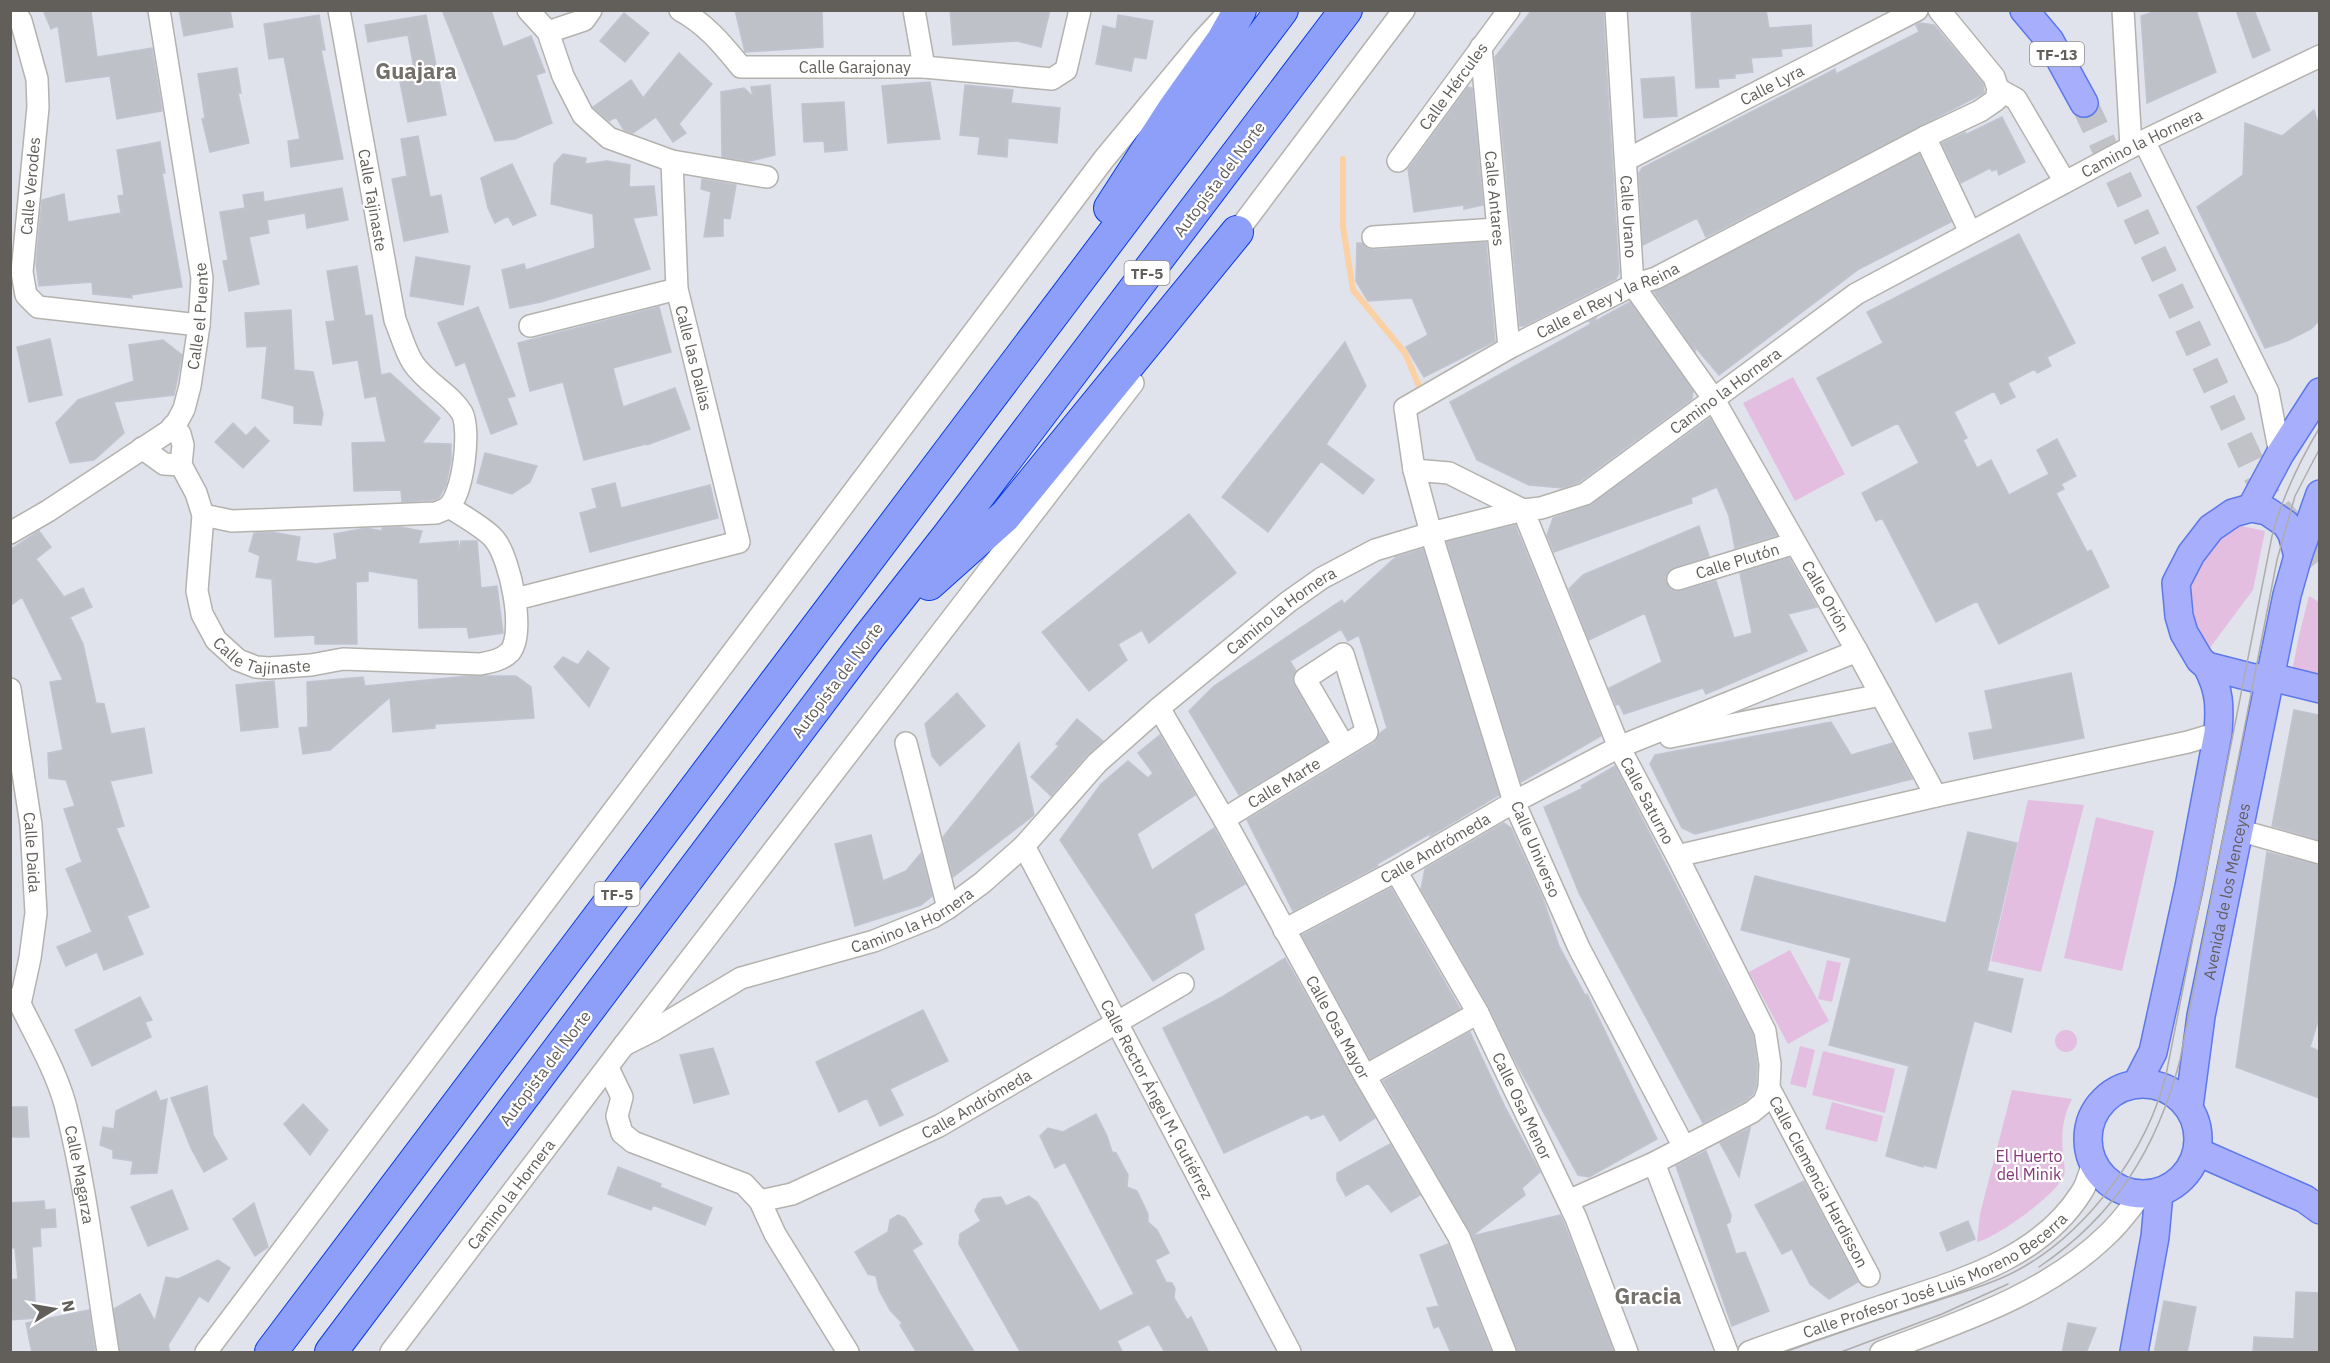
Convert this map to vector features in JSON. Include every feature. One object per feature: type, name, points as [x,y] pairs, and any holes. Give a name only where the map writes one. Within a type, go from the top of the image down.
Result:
[{"type":"highway","points":[[963,436],[1173,109],[1223,40],[1240,10]]},
{"type":"highway","name":"TF-5","points":[[272,1353],[1282,10]]},
{"type":"highway","name":"Autopista del Norte","points":[[331,1353],[868,638],[948,536],[1346,10]]},
{"type":"highway","points":[[868,638],[1005,516],[1237,232]]},
{"type":"main road","name":"TF-13","points":[[2024,10],[2050,41],[2084,103]]},
{"type":"main road","points":[[2251,508],[2280,454],[2319,392]]},
{"type":"main road","points":[[2271,677],[2287,595],[2298,556],[2318,506]]},
{"type":"main road","points":[[2137,1083],[2153,1052],[2218,733],[2220,708],[2217,685],[2184,633],[2179,616],[2176,583],[2191,554],[2211,528],[2233,513],[2251,508],[2267,511],[2286,524],[2292,534],[2298,556]]},
{"type":"main road","points":[[2207,666],[2254,678],[2271,677],[2319,689]]},
{"type":"main road","name":"Avenida de los Menceyes","points":[[2189,1107],[2202,1016],[2238,830],[2271,677]]},
{"type":"main road","points":[[2137,1083],[2153,1084],[2172,1090],[2189,1107],[2196,1122],[2198,1152],[2190,1170],[2177,1185],[2150,1194],[2120,1191],[2093,1164],[2088,1150],[2089,1125],[2098,1106],[2113,1092],[2137,1083]]},
{"type":"main road","points":[[2198,1152],[2305,1199],[2319,1210]]},
{"type":"main road","points":[[2134,1353],[2155,1237],[2150,1194]]},
{"type":"street","name":"Calle Verodes","points":[[15,10],[21,21],[37,79],[38,107],[22,272],[26,295],[38,307],[199,326]]},
{"type":"street","name":"Calle el Puente","points":[[10,533],[48,511],[173,426],[184,409],[190,386],[199,326],[202,278],[159,10]]},
{"type":"street","name":"Calle Tajinaste","points":[[203,515],[197,591],[202,614],[216,640],[238,660],[256,667],[311,665],[343,659],[480,664],[500,659],[510,652],[516,639],[516,599],[510,576],[495,539],[449,507],[457,494],[467,441],[466,424],[450,398],[433,385],[412,363],[395,320],[339,10]]},
{"type":"street","points":[[528,10],[548,32],[563,76],[583,115],[609,138],[672,161],[767,177]]},
{"type":"street","points":[[548,32],[584,20],[591,10]]},
{"type":"street","name":"Calle Garajonay","points":[[680,10],[699,21],[716,35],[741,67],[924,67],[1052,79],[1066,70],[1080,10]]},
{"type":"street","points":[[914,10],[924,67]]},
{"type":"street","points":[[206,1353],[1097,169],[1202,41],[1231,10]]},
{"type":"street","points":[[624,1045],[1210,283],[1237,232],[1404,10]]},
{"type":"street","name":"Calle Hércules","points":[[1398,161],[1509,10]]},
{"type":"street","name":"Calle Urano","points":[[1616,10],[1633,285]]},
{"type":"street","name":"Calle Lyra","points":[[1626,160],[1917,10]]},
{"type":"street","points":[[1939,10],[1994,77],[1998,89],[2016,99],[2065,182]]},
{"type":"street","points":[[2123,10],[2137,144],[2268,392],[2280,454]]},
{"type":"street","name":"Calle Antares","points":[[1481,47],[1509,348]]},
{"type":"street","name":"Camino la Hornera","points":[[391,1353],[624,1045],[654,1030],[741,978],[874,940],[933,917],[948,908],[982,884],[1024,846],[1097,764],[1159,708],[1288,602],[1322,578],[1375,550],[1431,533],[1523,510],[1541,508],[1586,494],[1856,294],[2137,144],[2319,56]]},
{"type":"street","name":"Calle el Rey y la Reina","points":[[1431,533],[1413,470],[1405,408],[1509,348],[1633,285],[1656,278],[1925,137],[1980,111],[1996,100],[1998,89]]},
{"type":"street","points":[[1925,137],[1970,232]]},
{"type":"street","name":"Calle las Dalias","points":[[516,599],[739,542],[676,289],[672,161]]},
{"type":"street","points":[[1373,237],[1497,230]]},
{"type":"street","points":[[1633,285],[1713,398]]},
{"type":"street","points":[[530,326],[676,289]]},
{"type":"street","name":"Calle Orión","points":[[1713,398],[1857,651],[1936,796]]},
{"type":"street","points":[[173,426],[180,434],[183,445],[181,465],[196,493],[203,515],[232,521],[436,513],[449,507]]},
{"type":"street","points":[[142,448],[164,464],[181,465]]},
{"type":"street","points":[[1413,470],[1449,473],[1523,510]]},
{"type":"street","name":"Calle Saturno","points":[[1523,510],[1619,747],[1765,1031],[1770,1064],[1769,1088]]},
{"type":"street","name":"Calle Universo","points":[[1431,533],[1514,802],[1579,948],[1683,1147]]},
{"type":"street","name":"Calle Plutón","points":[[1678,579],[1795,543]]},
{"type":"street","name":"Calle Andrómeda","points":[[1284,930],[1396,871],[1514,802],[1619,747],[1857,651]]},
{"type":"street","name":"Calle Daida","points":[[10,690],[31,825],[36,913],[30,958],[15,1001]]},
{"type":"street","name":"Calle Andrómeda","points":[[1619,747],[1881,694]]},
{"type":"street","name":"Calle Osa Mayor","points":[[1159,708],[1224,819],[1365,1076],[1459,1237],[1505,1353]]},
{"type":"street","points":[[1677,856],[1936,796],[2188,742],[2218,733]]},
{"type":"street","points":[[906,743],[948,908]]},
{"type":"street","name":"Calle Marte","points":[[1224,819],[1344,746]]},
{"type":"street","points":[[2238,830],[2319,854]]},
{"type":"street","name":"Calle Rector Ángel M. Gutiérrez","points":[[1024,846],[1290,1353]]},
{"type":"street","name":"Calle Osa Menor","points":[[1396,871],[1478,1013],[1576,1218],[1627,1353]]},
{"type":"street","name":"Calle Andrómeda","points":[[760,1201],[792,1194],[939,1126],[1183,984]]},
{"type":"street","name":"Calle Magarza","points":[[15,1001],[53,1071],[64,1103],[77,1159],[108,1353]]},
{"type":"street","points":[[1365,1076],[1478,1013]]},
{"type":"street","points":[[608,1068],[622,1097],[617,1116],[622,1133],[633,1142],[744,1184],[760,1201],[775,1234],[848,1353]]},
{"type":"street","points":[[1568,1201],[1654,1162],[1752,1112],[1764,1102],[1769,1088]]},
{"type":"street","name":"Calle Clemencia Hardisson","points":[[1769,1088],[1869,1276]]},
{"type":"street","points":[[1654,1162],[1727,1353]]},
{"type":"street","name":"Calle Profesor José Luis Moreno Becerra","points":[[1749,1353],[2000,1263],[2039,1239],[2070,1209],[2083,1192],[2093,1164]]},
{"type":"street","points":[[1881,1353],[1978,1314],[2041,1285],[2078,1260],[2150,1194]]},
{"type":"green space","points":[[1793,377],[1845,474],[1795,501],[1743,403]]},
{"type":"green space","points":[[2242,526],[2265,531],[2253,590],[2209,649],[2194,624],[2190,604],[2194,574],[2202,560],[2222,536]]},
{"type":"green space","points":[[2309,596],[2319,602],[2319,682],[2291,676]]},
{"type":"green space","points":[[2028,800],[2084,805],[2041,972],[1991,961]]},
{"type":"green space","points":[[2096,817],[2154,831],[2122,971],[2064,958]]},
{"type":"green space","points":[[1790,950],[1829,1021],[1788,1044],[1749,972]]},
{"type":"green space","points":[[1827,960],[1841,963],[1832,1002],[1818,999]]},
{"type":"green space","points":[[2066,1030],[2074,1033],[2077,1041],[2074,1049],[2066,1052],[2058,1049],[2055,1041],[2058,1033]]},
{"type":"green space","points":[[1800,1046],[1815,1050],[1806,1088],[1790,1084]]},
{"type":"green space","points":[[1823,1051],[1895,1069],[1885,1113],[1812,1095]]},
{"type":"green space","name":"El Huerto del Minik","points":[[2012,1090],[2072,1099],[2063,1131],[2064,1175],[2051,1193],[2025,1214],[1998,1233],[1977,1242],[1980,1214]]},
{"type":"green space","points":[[1832,1102],[1883,1116],[1877,1142],[1825,1129]]},
{"type":"building","points":[[43,10],[93,10],[91,11],[97,57],[152,48],[162,111],[117,119],[110,76],[66,82],[58,26],[51,29]]},
{"type":"building","points":[[179,10],[230,10],[233,27],[184,36]]},
{"type":"building","points":[[442,10],[491,10],[503,47],[531,36],[545,72],[536,75],[552,123],[515,139],[495,141]]},
{"type":"building","points":[[735,10],[822,10],[823,47],[745,52]]},
{"type":"building","points":[[950,10],[1050,10],[1041,47],[1017,41],[953,45]]},
{"type":"building","points":[[1532,10],[1603,10],[1619,273],[1616,279],[1520,326],[1495,57]]},
{"type":"building","points":[[1691,10],[1766,10],[1769,28],[1811,25],[1812,46],[1781,49],[1782,56],[1751,58],[1753,72],[1735,74],[1735,78],[1718,79],[1719,87],[1696,88]]},
{"type":"building","points":[[2159,10],[2196,10],[2216,72],[2147,103],[2141,16]]},
{"type":"building","points":[[2236,10],[2254,10],[2270,50],[2253,58]]},
{"type":"building","points":[[624,13],[649,33],[625,62],[600,41]]},
{"type":"building","points":[[319,15],[325,50],[321,50],[343,159],[291,167],[288,141],[300,139],[284,57],[269,59],[264,24]]},
{"type":"building","points":[[426,15],[446,115],[408,122],[399,77],[415,74],[408,35],[368,42],[365,25]]},
{"type":"building","points":[[1118,15],[1153,21],[1146,59],[1134,57],[1131,71],[1096,64],[1103,26],[1116,29]]},
{"type":"building","points":[[1920,23],[1934,25],[1983,83],[1984,93],[1706,237],[1697,218],[1643,245],[1639,173],[1642,168],[1835,69],[1836,74],[1919,32],[1916,25]]},
{"type":"building","points":[[679,53],[712,84],[679,124],[686,133],[673,142],[656,117],[633,133],[624,130],[616,117],[609,121],[593,107],[631,80],[643,98]]},
{"type":"building","points":[[237,68],[241,93],[238,93],[249,143],[210,152],[202,119],[205,118],[198,74]]},
{"type":"building","points":[[1674,77],[1677,116],[1644,118],[1641,79]]},
{"type":"building","points":[[930,82],[940,139],[888,143],[882,86]]},
{"type":"building","points":[[770,85],[775,155],[750,161],[722,157],[721,92],[744,88],[753,97],[751,87]]},
{"type":"building","points":[[965,85],[1013,90],[1011,103],[1060,108],[1057,143],[1008,138],[1007,157],[978,154],[980,137],[960,135]]},
{"type":"building","points":[[1468,87],[1472,88],[1483,205],[1464,209],[1464,205],[1414,212],[1408,169]]},
{"type":"building","points":[[844,102],[847,150],[825,152],[824,141],[804,142],[802,104]]},
{"type":"building","points":[[2314,110],[2319,126],[2319,321],[2311,329],[2287,341],[2265,348],[2197,207],[2243,175],[2245,123],[2282,136]]},
{"type":"building","points":[[2002,117],[2025,162],[1999,175],[1997,169],[1992,171],[1990,168],[1961,183],[1942,143],[1966,132],[1963,136]]},
{"type":"building","points":[[418,136],[430,197],[441,195],[448,232],[404,241],[392,179],[407,176],[401,139]]},
{"type":"building","points":[[160,142],[165,173],[162,173],[182,287],[131,295],[132,298],[93,294],[92,282],[39,286],[36,263],[42,200],[64,194],[68,222],[121,213],[118,196],[124,195],[117,150]]},
{"type":"building","points":[[563,154],[586,158],[585,164],[607,161],[630,165],[629,187],[654,186],[657,215],[633,218],[650,269],[541,302],[510,308],[502,270],[524,264],[526,270],[595,248],[593,214],[551,204],[554,164]]},
{"type":"building","points":[[1919,154],[1951,222],[1859,269],[1719,375],[1695,347],[1695,351],[1654,292]]},
{"type":"building","points":[[512,164],[536,215],[513,225],[508,216],[495,223],[488,208],[481,178]]},
{"type":"building","points":[[702,179],[736,185],[730,219],[723,218],[723,236],[704,237],[711,192],[701,189]]},
{"type":"building","points":[[342,188],[348,220],[307,228],[305,213],[267,220],[269,233],[249,237],[259,284],[229,291],[223,261],[228,260],[220,212],[245,208],[243,195],[263,192],[264,202]]},
{"type":"building","points":[[2019,234],[2075,343],[2047,357],[2051,366],[2037,373],[2035,369],[2008,383],[2015,397],[2001,404],[1994,391],[1954,412],[1967,438],[1963,440],[1977,468],[1991,460],[2009,495],[2049,474],[2037,450],[2057,439],[2076,476],[2061,484],[2064,489],[2056,493],[2087,552],[2091,550],[2109,587],[1999,644],[1977,601],[1936,622],[1882,518],[1876,521],[1862,493],[1919,463],[1898,423],[1852,446],[1817,378],[1883,343],[1867,312]]},
{"type":"building","points":[[1486,242],[1495,341],[1424,377],[1406,347],[1428,335],[1412,298],[1368,301],[1356,281],[1357,243],[1362,243],[1374,250]]},
{"type":"building","points":[[416,257],[470,266],[463,305],[410,296]]},
{"type":"building","points":[[357,266],[365,316],[372,315],[381,375],[390,373],[440,418],[422,443],[451,444],[451,460],[446,485],[439,498],[402,502],[401,490],[354,491],[352,443],[386,442],[376,396],[365,398],[358,360],[333,364],[326,322],[335,321],[327,271]]},
{"type":"building","points":[[1630,302],[1693,391],[1692,399],[1579,482],[1563,488],[1529,485],[1477,460],[1450,402],[1591,324],[1589,321],[1596,318],[1594,322]]},
{"type":"building","points":[[478,307],[515,396],[507,398],[517,424],[491,434],[465,362],[456,366],[438,323]]},
{"type":"building","points":[[659,307],[671,352],[613,368],[623,407],[675,388],[690,429],[647,445],[584,460],[563,382],[530,391],[518,343]]},
{"type":"building","points":[[291,310],[294,370],[313,372],[323,414],[321,425],[294,423],[294,406],[262,398],[267,346],[247,347],[245,313]]},
{"type":"building","points":[[50,339],[62,395],[29,402],[17,347]]},
{"type":"building","points":[[163,340],[182,355],[174,395],[114,402],[124,433],[94,460],[70,463],[56,423],[78,400],[134,381],[129,345]]},
{"type":"building","points":[[1345,342],[1366,386],[1326,444],[1374,480],[1363,494],[1321,461],[1268,532],[1222,497]]},
{"type":"building","points":[[1710,418],[1777,535],[1735,548],[1729,516],[1717,487],[1691,498],[1692,503],[1554,552],[1547,535],[1553,518],[1592,504]]},
{"type":"building","points":[[233,423],[246,436],[255,427],[269,441],[243,468],[215,442]]},
{"type":"building","points":[[485,453],[537,466],[530,482],[512,494],[477,483]]},
{"type":"building","points":[[615,483],[621,508],[710,485],[718,518],[590,552],[580,513],[597,508],[592,489]]},
{"type":"building","points":[[1189,514],[1236,573],[1149,643],[1142,630],[1118,644],[1127,660],[1089,691],[1042,632]]},
{"type":"building","points":[[1515,525],[1601,736],[1521,782],[1447,542]]},
{"type":"building","points":[[1699,526],[1709,556],[1669,570],[1666,577],[1669,588],[1681,591],[1716,581],[1734,638],[1752,633],[1740,573],[1789,558],[1817,607],[1788,614],[1807,651],[1706,694],[1703,688],[1624,714],[1619,704],[1616,705],[1609,688],[1662,662],[1645,613],[1589,640],[1569,589],[1583,575]]},
{"type":"building","points":[[400,527],[422,531],[418,544],[458,541],[459,551],[461,541],[477,541],[481,588],[497,586],[503,633],[469,638],[467,627],[419,628],[418,579],[368,571],[368,581],[356,582],[357,644],[315,644],[315,635],[275,637],[272,579],[256,577],[260,556],[249,551],[254,533],[271,532],[300,537],[296,561],[317,564],[337,559],[334,534],[366,528],[382,531],[382,528]]},
{"type":"building","points":[[39,531],[51,547],[36,559],[64,597],[83,588],[92,607],[70,617],[83,644],[96,703],[104,704],[111,734],[144,728],[152,773],[110,781],[124,826],[116,828],[149,907],[127,916],[143,954],[104,970],[97,952],[66,966],[57,947],[92,932],[66,869],[82,862],[64,809],[75,806],[66,780],[49,778],[48,753],[63,750],[50,682],[63,680],[22,597],[10,606],[10,550]]},
{"type":"building","points":[[1423,549],[1499,795],[1377,864],[1378,866],[1293,911],[1247,820],[1374,743],[1380,733],[1387,728],[1359,635],[1348,641],[1341,629],[1290,661],[1296,671],[1292,679],[1294,685],[1327,742],[1239,795],[1189,711],[1214,686],[1342,600],[1344,604],[1396,557]]},
{"type":"building","points":[[588,651],[609,668],[589,707],[554,667],[563,657],[578,665]]},
{"type":"building","points":[[2071,673],[2084,738],[1974,759],[1969,733],[1993,729],[1985,691]]},
{"type":"building","points":[[469,676],[516,676],[531,687],[534,718],[435,724],[435,728],[393,732],[390,697],[330,750],[303,754],[299,728],[308,727],[307,682],[363,677],[365,686]]},
{"type":"building","points":[[274,681],[278,727],[241,731],[236,685]]},
{"type":"building","points":[[957,693],[985,726],[940,766],[932,756],[925,724]]},
{"type":"building","points":[[2294,710],[2319,715],[2319,840],[2272,826]]},
{"type":"building","points":[[1077,719],[1103,741],[1087,755],[1051,796],[1031,777],[1059,746],[1056,744]]},
{"type":"building","points":[[1831,722],[1851,755],[1893,743],[1912,779],[1695,834],[1682,828],[1650,764],[1655,755]]},
{"type":"building","points":[[1160,735],[1195,795],[1137,834],[1152,870],[1214,828],[1245,884],[1194,914],[1204,949],[1153,981],[1060,840],[1101,784],[1128,761],[1148,778],[1153,773],[1138,753]]},
{"type":"building","points":[[1019,743],[1034,815],[953,877],[943,837]]},
{"type":"building","points":[[1615,766],[1753,1035],[1757,1065],[1756,1086],[1753,1094],[1745,1101],[1703,1123],[1579,893],[1544,807],[1583,788],[1581,786]]},
{"type":"building","points":[[1504,823],[1511,828],[1543,899],[1559,946],[1585,995],[1587,994],[1657,1139],[1589,1177],[1578,1175],[1512,1055],[1489,1007],[1421,889],[1425,869]]},
{"type":"building","points":[[1968,832],[2017,843],[1987,971],[2023,979],[2011,1032],[1974,1021],[1936,1168],[1923,1165],[1923,1167],[1886,1156],[1909,1066],[1829,1045],[1851,958],[1741,930],[1755,876],[1946,923]]},
{"type":"building","points":[[871,835],[883,881],[906,871],[921,853],[932,896],[921,905],[855,926],[835,844]]},
{"type":"building","points":[[2267,852],[2319,865],[2319,1018],[2310,1047],[2319,1051],[2319,1098],[2236,1067]]},
{"type":"building","points":[[1391,888],[1460,1009],[1370,1059],[1302,935]]},
{"type":"building","points":[[1285,958],[1375,1118],[1340,1141],[1324,1114],[1311,1119],[1308,1114],[1224,1153],[1163,1028],[1222,997]]},
{"type":"building","points":[[140,997],[152,1020],[145,1022],[151,1037],[92,1066],[75,1030]]},
{"type":"building","points":[[923,1010],[948,1061],[890,1089],[903,1115],[880,1126],[867,1098],[839,1112],[816,1062]]},
{"type":"building","points":[[1470,1032],[1505,1107],[1540,1172],[1522,1188],[1525,1195],[1472,1236],[1383,1081]]},
{"type":"building","points":[[713,1048],[729,1094],[694,1103],[680,1055]]},
{"type":"building","points":[[207,1086],[213,1135],[227,1159],[204,1172],[191,1148],[171,1098]]},
{"type":"building","points":[[156,1091],[160,1101],[167,1099],[157,1173],[131,1174],[133,1161],[113,1158],[113,1150],[100,1145],[103,1127],[114,1129],[116,1111]]},
{"type":"building","points":[[303,1104],[328,1130],[310,1155],[284,1124]]},
{"type":"building","points":[[10,1107],[27,1107],[29,1137],[10,1137]]},
{"type":"building","points":[[1096,1114],[1112,1152],[1116,1153],[1128,1175],[1127,1187],[1137,1191],[1148,1214],[1148,1222],[1157,1230],[1169,1253],[1155,1260],[1166,1282],[1172,1283],[1175,1289],[1174,1298],[1187,1320],[1191,1317],[1209,1353],[1165,1353],[1149,1324],[1117,1341],[1123,1353],[1021,1353],[959,1244],[960,1234],[981,1221],[975,1211],[983,1199],[1001,1197],[1006,1206],[1029,1196],[1037,1202],[1100,1311],[1134,1294],[1065,1162],[1055,1168],[1040,1136],[1048,1128],[1063,1132]]},
{"type":"building","points":[[1750,1128],[1739,1177],[1720,1143]]},
{"type":"building","points":[[1390,1144],[1420,1195],[1391,1212],[1368,1183],[1346,1196],[1337,1180],[1337,1173]]},
{"type":"building","points":[[1706,1151],[1731,1215],[1730,1222],[1726,1224],[1736,1254],[1745,1252],[1769,1311],[1732,1326],[1676,1166]]},
{"type":"building","points":[[618,1167],[712,1208],[705,1225],[653,1205],[651,1210],[608,1194]]},
{"type":"building","points":[[1804,1181],[1858,1282],[1829,1299],[1810,1284],[1792,1249],[1782,1254],[1755,1205]]},
{"type":"building","points":[[172,1190],[188,1229],[148,1246],[131,1207]]},
{"type":"building","points":[[44,1201],[45,1210],[55,1209],[56,1227],[40,1228],[41,1246],[32,1247],[36,1318],[10,1320],[10,1280],[18,1279],[15,1248],[10,1248],[10,1203]]},
{"type":"building","points":[[254,1203],[268,1247],[255,1256],[233,1219]]},
{"type":"building","points":[[898,1215],[905,1218],[922,1244],[912,1250],[975,1353],[917,1353],[900,1325],[902,1323],[890,1310],[879,1290],[876,1276],[868,1274],[855,1252],[888,1232],[890,1220]]},
{"type":"building","points":[[1560,1215],[1614,1353],[1518,1353],[1472,1236]]},
{"type":"building","points":[[1968,1221],[1975,1239],[1947,1251],[1940,1233]]},
{"type":"building","points":[[1448,1244],[1491,1351],[1488,1353],[1451,1353],[1439,1326],[1434,1328],[1427,1308],[1439,1306],[1420,1255]]},
{"type":"building","points":[[218,1260],[230,1268],[208,1302],[199,1296],[168,1345],[170,1353],[120,1353],[114,1309],[140,1294],[155,1321],[166,1277],[178,1279]]},
{"type":"building","points":[[2296,1292],[2319,1293],[2319,1353],[2253,1353],[2254,1337],[2294,1339]]},
{"type":"building","points":[[2164,1301],[2196,1307],[2187,1353],[2154,1353]]},
{"type":"building","points":[[89,1310],[95,1353],[32,1353],[26,1323]]},
{"type":"building","points":[[2068,1323],[2096,1328],[2086,1353],[2062,1353]]},
{"type":"waterway","points":[[1343,159],[1343,227],[1353,290],[1405,353],[1419,386]]},
{"type":"tunnel","points":[[2084,103],[2265,493],[2320,560]]},
{"type":"tram line","points":[[1785,1352],[1983,1285],[2018,1270],[2044,1254],[2091,1212],[2129,1160],[2145,1132],[2166,1075],[2272,536],[2292,480],[2320,427]]},
{"type":"tram line","points":[[2039,1267],[2090,1225],[2130,1177],[2146,1150],[2170,1092],[2180,1060],[2277,560],[2295,496],[2320,448]]},
{"type":"tram line","points":[[1841,1352],[1942,1314],[2008,1284]]},
{"type":"district","name":"Guajara","points":[[416,70]]},
{"type":"district","name":"Gracia","points":[[1648,1295]]}]
